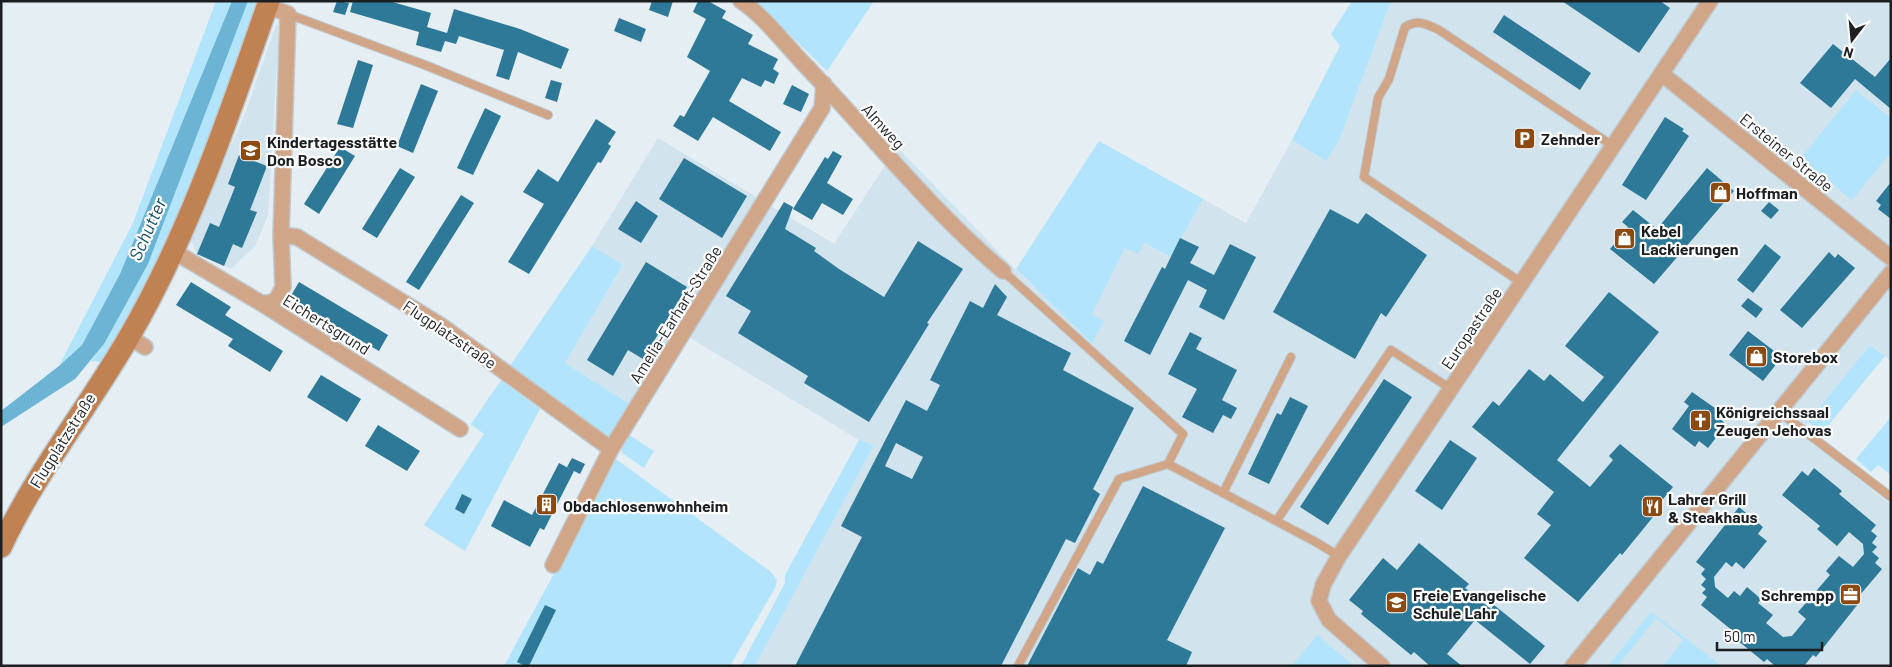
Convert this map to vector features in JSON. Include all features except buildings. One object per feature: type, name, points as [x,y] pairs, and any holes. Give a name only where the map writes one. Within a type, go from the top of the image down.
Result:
[{"type":"street","name":"Almweg","points":[[741,1],[824,84],[905,176],[983,254],[1003,270]]},
{"type":"street","name":"Europastraße","points":[[1382,666],[1329,620],[1321,606],[1320,592],[1339,556],[1710,1]]},
{"type":"street","name":"Flugplatzstraße","points":[[1,547],[29,493],[61,440],[137,342],[216,147],[269,4],[288,14]]},
{"type":"street","points":[[261,303],[270,303],[281,294],[288,14]]},
{"type":"street","name":"Ersteiner Straße","points":[[1662,74],[1891,258]]},
{"type":"street","name":"Amelia-Earhart-Straße","points":[[553,565],[612,450],[822,108],[824,84]]},
{"type":"street","name":"Flugplatzstraße","points":[[281,235],[297,238],[430,318],[612,450]]},
{"type":"street","name":"Eichertsgrund","points":[[173,251],[261,303],[460,429]]},
{"type":"street","points":[[1572,666],[1891,273]]},
{"type":"lane","name":"Flugplatzstraße","points":[[288,14],[425,65],[548,115]]},
{"type":"lane","points":[[1522,283],[1364,178],[1378,98],[1389,79],[1405,27],[1412,22],[1422,22],[1439,30],[1613,146]]},
{"type":"lane","points":[[1003,270],[1183,434],[1168,464]]},
{"type":"lane","points":[[1277,520],[1390,350],[1452,389]]},
{"type":"lane","points":[[1223,493],[1291,357]]},
{"type":"lane","points":[[1778,411],[1891,497]]},
{"type":"lane","points":[[1018,666],[1118,479],[1168,464],[1277,520],[1339,556]]},
{"type":"shaded area","points":[[216,1],[232,1],[120,274],[82,345],[59,366],[133,223]]},
{"type":"shaded area","points":[[248,1],[258,1],[184,204],[118,339],[102,362],[91,361],[104,344],[148,264]]},
{"type":"shaded area","points":[[755,1],[874,1],[827,71]]},
{"type":"shaded area","points":[[1352,1],[1391,1],[1339,141],[1326,161],[1292,140],[1340,46],[1331,34]]},
{"type":"shaded area","points":[[1391,1],[1891,1],[1891,361],[1870,345],[1801,432],[1891,505],[1891,666],[755,666],[874,445],[859,440],[687,336],[631,405],[565,363],[623,266],[592,246],[658,138],[834,244],[897,147],[1015,269],[1092,342],[1091,314],[1126,247],[1143,243],[1171,257],[1203,199],[1246,223],[1292,140],[1326,161],[1339,141]]},
{"type":"shaded area","name":"Kindertagesstätte Don Bosco","points":[[276,25],[278,25],[278,45],[268,215],[255,246],[231,269],[197,254],[190,239],[246,111]]},
{"type":"shaded area","points":[[1856,90],[1891,118],[1891,152],[1852,200],[1801,158]]},
{"type":"shaded area","points":[[1099,141],[1203,199],[1171,257],[1144,243],[1138,254],[1125,248],[1092,314],[1104,321],[1092,343],[1016,269]]},
{"type":"shaded area","points":[[592,246],[623,265],[565,363],[631,405],[609,441],[510,366]]},
{"type":"shaded area","points":[[1870,345],[1885,356],[1822,433],[1808,422]]},
{"type":"shaded area","points":[[501,380],[540,409],[465,551],[424,525],[484,434],[471,424]]},
{"type":"shaded area","points":[[1891,417],[1891,475],[1878,465],[1871,472],[1856,459]]},
{"type":"shaded area","points":[[628,434],[654,451],[644,468],[622,453],[621,446]]},
{"type":"shaded area","points":[[859,440],[874,445],[755,666],[741,666],[785,583],[785,575]]},
{"type":"shaded area","points":[[616,459],[770,571],[777,580],[775,588],[730,666],[504,666]]},
{"type":"shaded area","points":[[1651,612],[1722,666],[1663,666],[1683,640],[1656,618],[1618,666],[1608,666]]},
{"type":"shaded area","points":[[1317,635],[1354,666],[1292,666]]},
{"type":"water","name":"Schutter","points":[[232,1],[248,1],[148,264],[104,344],[75,379],[1,427],[1,411],[59,366],[82,345],[120,274]]},
{"type":"place","name":"Zehnder","points":[[1525,138]]},
{"type":"place","name":"Kindertagesstätte Don Bosco","points":[[251,150]]},
{"type":"place","name":"Hoffman","points":[[1720,192]]},
{"type":"place","name":"Kebel Lackierungen","points":[[1625,239]]},
{"type":"place","name":"Storebox","points":[[1757,356]]},
{"type":"place","name":"Königreichssaal Zeugen Jehovas","points":[[1700,420]]},
{"type":"place","name":"Obdachlosenwohnheim","points":[[547,505]]},
{"type":"place","name":"Lahrer Grill & Steakhaus","points":[[1652,507]]},
{"type":"place","name":"Schrempp","points":[[1850,594]]},
{"type":"place","name":"Freie Evangelische Schule Lahr","points":[[1397,603]]}]
